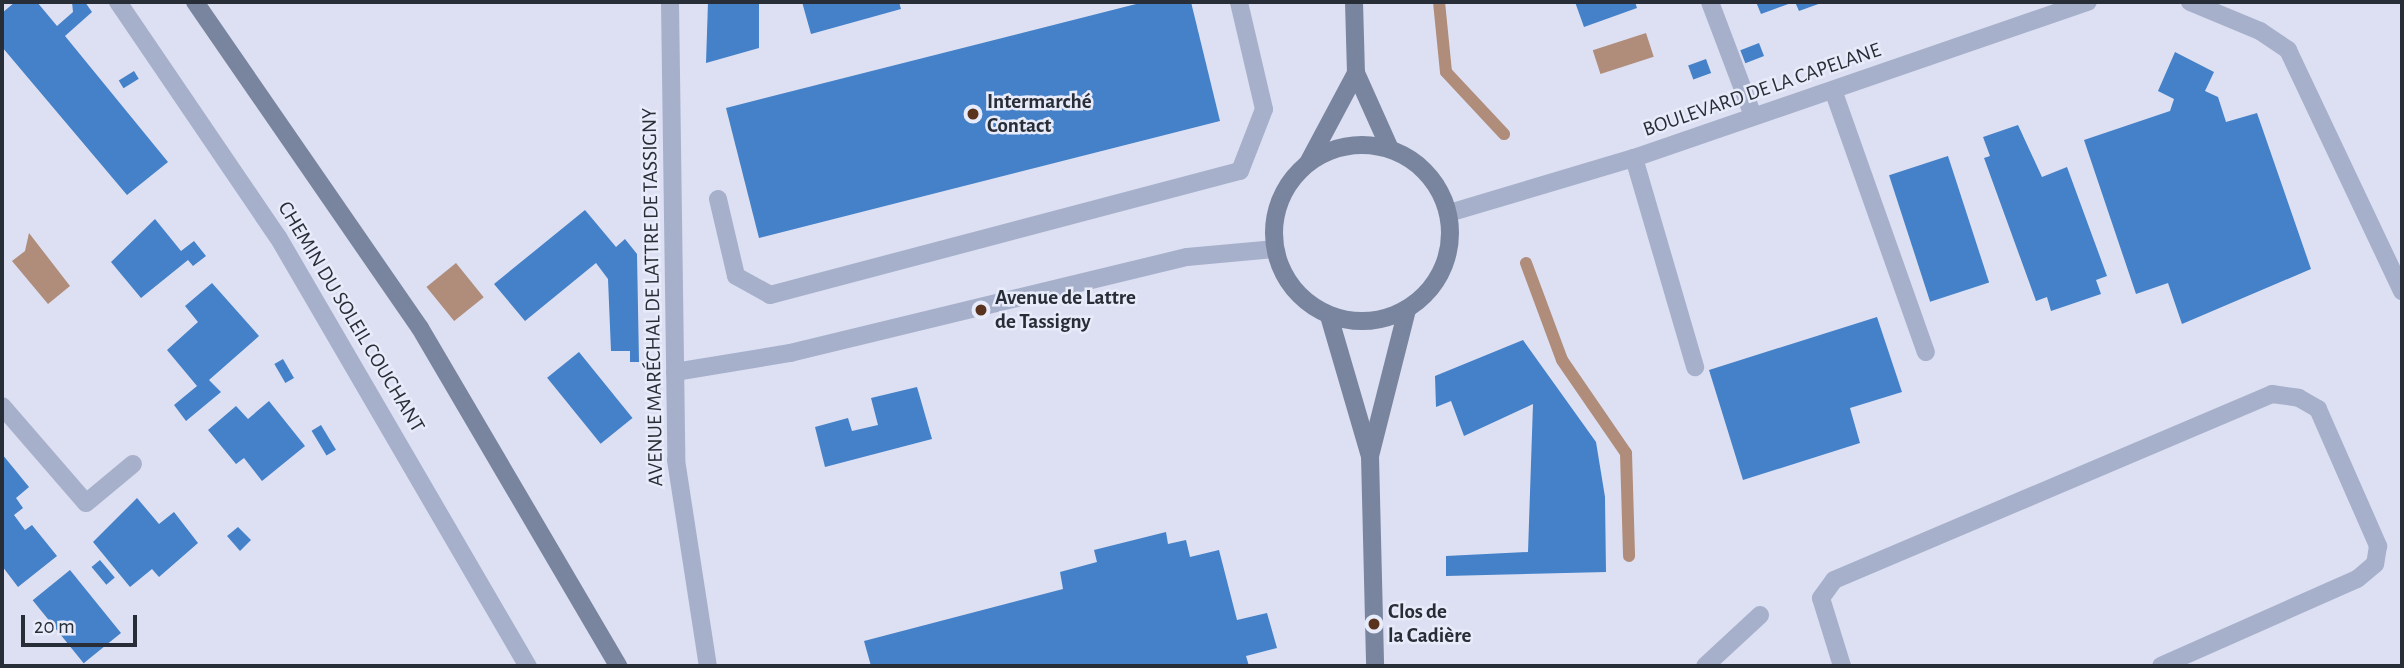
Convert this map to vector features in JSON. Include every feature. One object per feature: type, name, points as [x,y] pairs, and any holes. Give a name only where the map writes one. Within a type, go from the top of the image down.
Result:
[{"type":"street","name":"CHEMIN DU SOLEIL COUCHANT","points":[[118,2],[278,237],[528,666]]},
{"type":"street","points":[[195,2],[420,328],[618,666]]},
{"type":"street","name":"AVENUE MARÉCHAL DE LATTRE DE TASSIGNY","points":[[670,2],[676,460],[699,633],[708,666]]},
{"type":"street","points":[[718,199],[736,276],[770,295],[1240,172],[1264,109],[1239,2]]},
{"type":"street","points":[[1329,316],[1381,320],[1407,310],[1444,269],[1449,214],[1437,186],[1391,149],[1356,73],[1354,2]]},
{"type":"street","points":[[1710,2],[1753,116]]},
{"type":"street","name":"BOULEVARD DE LA CAPELANE","points":[[1449,214],[1634,158],[2088,2]]},
{"type":"street","points":[[2190,2],[2260,31],[2288,50],[2402,290]]},
{"type":"street","points":[[1356,73],[1307,164],[1279,202],[1275,249],[1285,277],[1329,316],[1370,456],[1375,666]]},
{"type":"street","points":[[1833,90],[1926,352]]},
{"type":"street","points":[[1307,164],[1362,145],[1391,149]]},
{"type":"street","points":[[1634,158],[1695,367]]},
{"type":"street","points":[[675,372],[828,344],[1187,257],[1275,249]]},
{"type":"street","points":[[1370,456],[1407,310]]},
{"type":"street","points":[[1842,666],[1821,598],[1835,580],[2272,394],[2299,398],[2318,409],[2378,545],[2375,564],[2357,579],[2161,666]]},
{"type":"street","points":[[2,406],[86,503],[133,464]]},
{"type":"street","points":[[1705,666],[1760,615]]},
{"type":"shaded area","points":[[1646,33],[1654,57],[1600,74],[1593,50]]},
{"type":"shaded area","points":[[29,233],[70,286],[48,304],[12,261],[25,251]]},
{"type":"shaded area","points":[[456,263],[484,297],[454,321],[426,287]]},
{"type":"building","points":[[15,2],[37,2],[57,26],[73,12],[72,2],[85,2],[92,12],[65,36],[168,162],[127,195],[2,47],[2,13]]},
{"type":"building","points":[[708,2],[759,2],[759,48],[706,63]]},
{"type":"building","points":[[802,2],[899,2],[901,9],[811,34]]},
{"type":"building","name":"Intermarché Contact","points":[[1144,2],[1191,2],[1220,121],[759,238],[726,108]]},
{"type":"building","points":[[1575,2],[1635,2],[1637,8],[1584,27]]},
{"type":"building","points":[[1756,2],[1794,2],[1761,14]]},
{"type":"building","points":[[1795,2],[1824,2],[1799,11]]},
{"type":"building","points":[[1759,43],[1764,56],[1745,63],[1740,50]]},
{"type":"building","points":[[2175,52],[2214,72],[2205,91],[2218,97],[2226,122],[2257,113],[2311,269],[2182,324],[2168,283],[2136,294],[2084,140],[2170,111],[2174,99],[2158,91]]},
{"type":"building","points":[[1706,59],[1711,73],[1693,80],[1688,65]]},
{"type":"building","points":[[134,71],[139,79],[124,88],[119,81]]},
{"type":"building","points":[[2018,125],[2042,177],[2067,167],[2107,276],[2096,280],[2101,294],[2051,311],[2047,297],[2036,301],[1984,158],[1990,156],[1983,137]]},
{"type":"building","points":[[1948,156],[1989,282],[1930,302],[1889,175]]},
{"type":"building","points":[[585,210],[616,247],[625,239],[637,254],[639,362],[630,362],[630,351],[611,351],[608,279],[596,263],[525,321],[494,284]]},
{"type":"building","points":[[155,219],[181,251],[194,241],[206,256],[193,266],[188,260],[141,298],[111,262]]},
{"type":"building","points":[[212,283],[259,336],[209,380],[221,392],[186,421],[174,405],[197,386],[167,350],[198,322],[185,306]]},
{"type":"building","points":[[1877,317],[1902,392],[1850,408],[1860,443],[1743,480],[1709,370]]},
{"type":"building","points":[[1523,340],[1596,442],[1605,497],[1606,572],[1446,576],[1446,556],[1528,552],[1533,404],[1464,436],[1451,401],[1436,407],[1435,376]]},
{"type":"building","points":[[579,352],[632,418],[601,444],[547,378]]},
{"type":"building","points":[[283,359],[294,378],[285,383],[274,364]]},
{"type":"building","points":[[917,387],[932,439],[825,467],[815,427],[848,418],[852,431],[878,425],[871,398]]},
{"type":"building","points":[[269,401],[305,446],[262,481],[244,458],[236,464],[208,430],[236,406],[248,419]]},
{"type":"building","points":[[321,425],[336,450],[327,456],[312,431]]},
{"type":"building","points":[[2,454],[29,487],[16,498],[23,508],[14,515],[25,530],[32,525],[57,556],[18,587],[2,566]]},
{"type":"building","points":[[137,498],[159,524],[174,512],[198,543],[159,577],[152,569],[130,587],[93,542]]},
{"type":"building","points":[[238,527],[251,540],[240,551],[227,536]]},
{"type":"building","points":[[1166,532],[1168,544],[1186,540],[1190,557],[1219,550],[1237,620],[1267,613],[1277,648],[1246,656],[1249,666],[871,666],[864,641],[1063,589],[1060,572],[1097,562],[1094,550]]},
{"type":"building","points":[[100,560],[115,578],[106,585],[92,567]]},
{"type":"building","points":[[70,570],[121,633],[84,663],[33,600]]},
{"type":"waterway","points":[[1439,2],[1446,72],[1504,134]]},
{"type":"waterway","points":[[1526,263],[1562,360],[1626,453],[1629,556]]},
{"type":"place","name":"Intermarché Contact","points":[[973,114]]},
{"type":"place","name":"Avenue de Lattre de Tassigny","points":[[981,310]]},
{"type":"place","name":"Clos de la Cadière","points":[[1374,624]]}]
